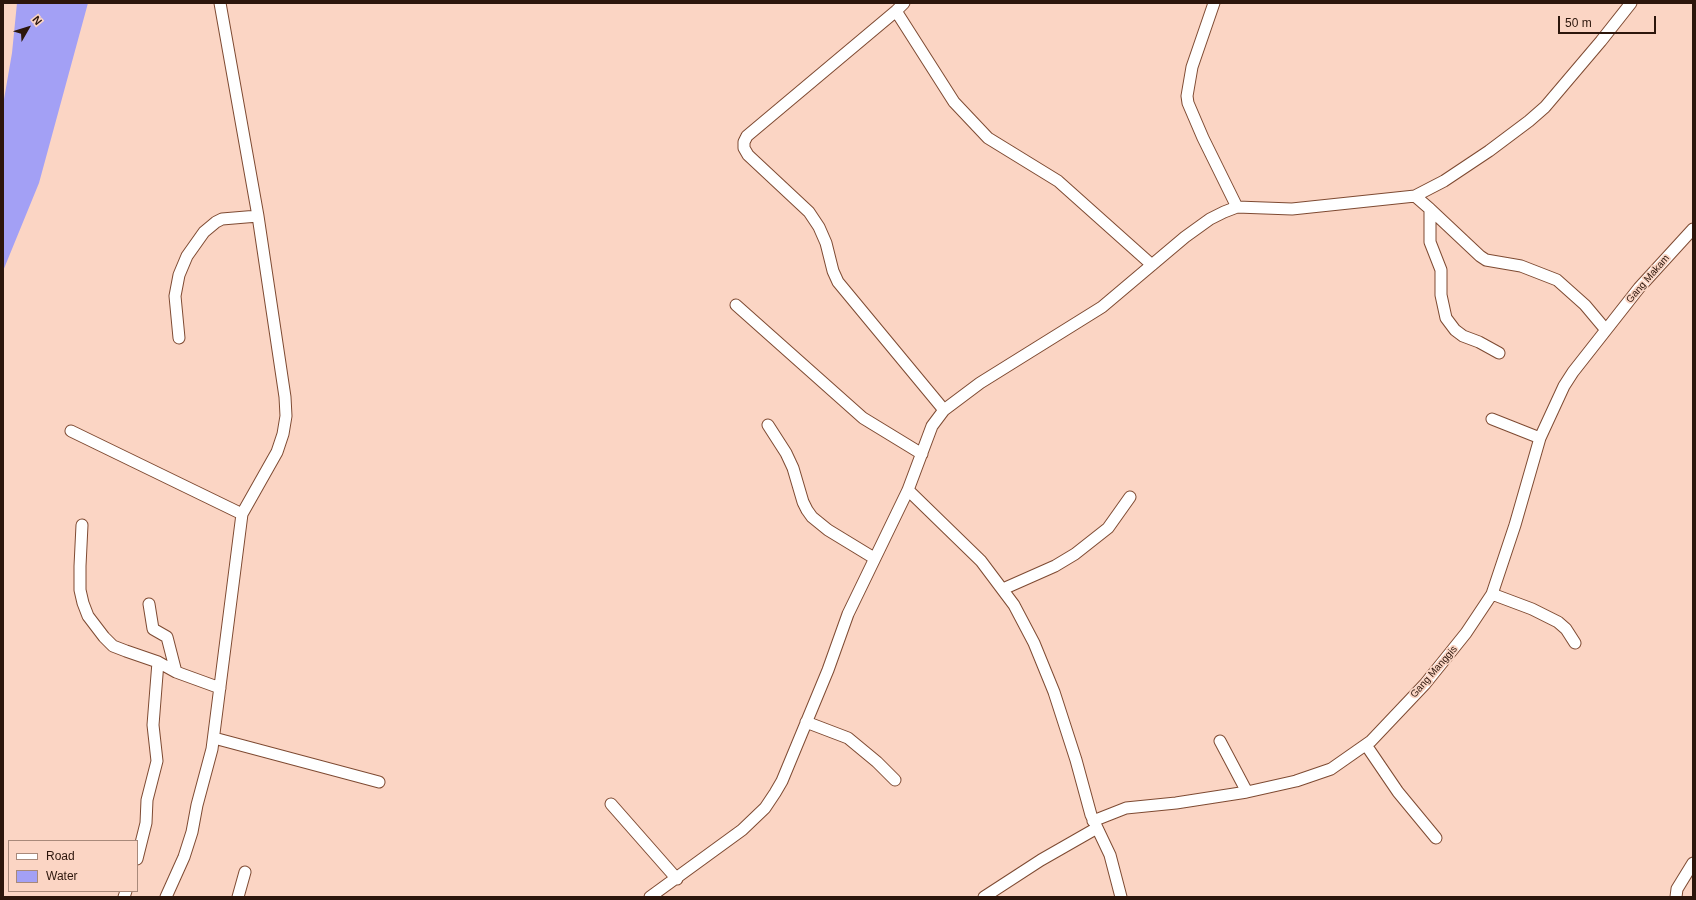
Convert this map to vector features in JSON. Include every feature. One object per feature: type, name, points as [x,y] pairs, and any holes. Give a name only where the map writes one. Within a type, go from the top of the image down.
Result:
[{"type":"street","points":[[166,897],[184,857],[192,832],[214,738],[242,514],[277,452],[283,434],[286,416],[285,398],[258,216],[220,3]]},
{"type":"street","points":[[1214,3],[1192,67],[1188,103],[1203,138],[1237,207]]},
{"type":"street","points":[[655,896],[742,830],[765,808],[782,781],[828,670],[848,614],[908,490],[932,426],[944,410],[980,383],[1102,307],[1210,219],[1237,207],[1292,209],[1415,196],[1444,181],[1489,151],[1545,106],[1631,3]]},
{"type":"street","points":[[944,410],[838,282],[833,271],[826,243],[819,226],[809,212],[754,162],[744,148],[744,142],[747,136],[900,7],[954,102],[988,138],[1058,181],[1152,265]]},
{"type":"street","points":[[1415,196],[1486,260],[1521,266],[1557,280],[1585,305],[1606,330]]},
{"type":"street","points":[[1430,209],[1430,242],[1441,270],[1441,295],[1446,318],[1463,336],[1479,342],[1500,353]]},
{"type":"street","points":[[178,338],[175,296],[179,275],[187,256],[204,232],[216,222],[222,219],[258,216]]},
{"type":"street","name":"Gang Makam","points":[[1606,330],[1639,288],[1693,229]]},
{"type":"street","points":[[736,305],[863,418],[922,454]]},
{"type":"street","name":"Gang Manggis","points":[[984,897],[1095,824],[1126,808],[1176,803],[1247,792],[1296,781],[1331,769],[1366,745],[1425,684],[1466,633],[1492,594],[1515,525],[1540,438],[1564,386],[1582,359],[1606,330]]},
{"type":"street","points":[[1492,419],[1540,438]]},
{"type":"street","points":[[768,425],[786,453],[796,475],[803,502],[812,517],[842,539],[874,558]]},
{"type":"street","points":[[71,431],[242,514]]},
{"type":"street","points":[[908,490],[981,561],[1014,605],[1034,643],[1054,692],[1095,824],[1110,855],[1121,897]]},
{"type":"street","points":[[1003,589],[1055,566],[1075,554],[1108,528],[1130,497]]},
{"type":"street","points":[[82,525],[80,590],[88,616],[104,637],[113,646],[158,662],[176,672],[220,688]]},
{"type":"street","points":[[1492,594],[1532,609],[1558,622],[1566,629],[1575,643]]},
{"type":"street","points":[[149,604],[153,629],[167,637],[176,672]]},
{"type":"street","points":[[138,855],[146,822],[147,800],[157,761],[153,725],[158,662]]},
{"type":"street","points":[[806,722],[848,738],[877,762],[895,780]]},
{"type":"street","points":[[214,738],[379,782]]},
{"type":"street","points":[[1220,741],[1247,792]]},
{"type":"street","points":[[1366,745],[1398,792],[1436,838]]},
{"type":"street","points":[[611,804],[676,879]]},
{"type":"street","points":[[1676,897],[1677,889],[1693,863]]},
{"type":"street","points":[[238,897],[245,872]]},
{"type":"water","points":[[17,3],[88,3],[39,183],[3,271],[3,105],[12,53]]}]
